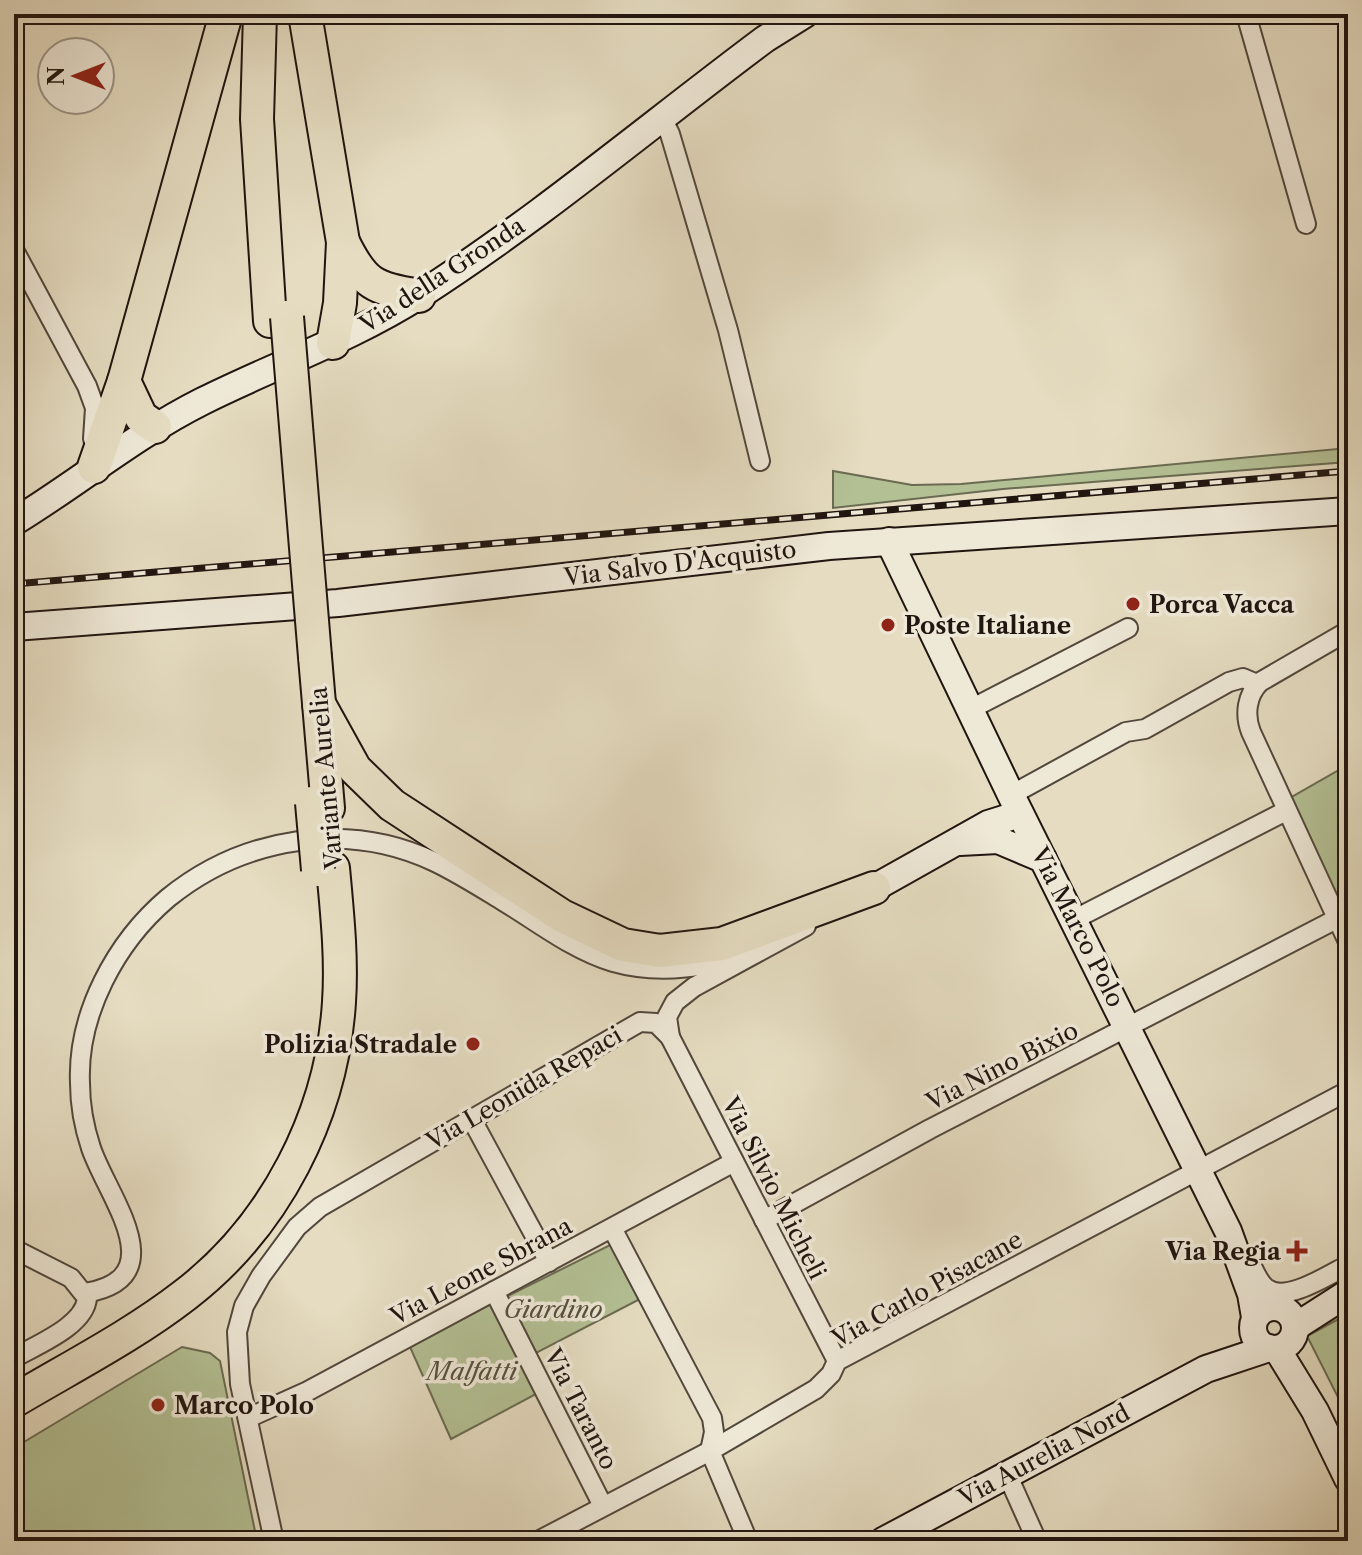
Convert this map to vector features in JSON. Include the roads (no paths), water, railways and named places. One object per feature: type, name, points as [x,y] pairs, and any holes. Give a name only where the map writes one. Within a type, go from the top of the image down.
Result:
[{"type":"highway","points":[[90,469],[124,381],[226,14]]},
{"type":"highway","name":"Variante Aurelia","points":[[14,1401],[187,1294],[241,1242],[277,1195],[316,1113],[333,1051],[340,966],[325,869],[278,319],[257,119],[260,14]]},
{"type":"highway","name":"Variante Aurelia","points":[[276,14],[274,125],[278,319]]},
{"type":"highway","points":[[305,14],[343,242],[340,303],[333,343]]},
{"type":"highway","points":[[343,242],[358,270],[372,285],[419,296]]},
{"type":"highway","points":[[124,381],[141,417],[155,427]]},
{"type":"highway","name":"Variante Aurelia","points":[[306,657],[319,704],[320,806]]},
{"type":"highway","points":[[319,704],[355,769],[392,805],[562,916],[623,945],[668,951],[722,944],[874,888]]},
{"type":"highway","name":"Variante Aurelia","points":[[14,1383],[129,1315],[181,1278],[223,1239],[260,1193],[294,1123],[318,1044],[324,963],[325,869]]},
{"type":"street","name":"Via della Gronda","points":[[14,522],[155,427],[203,401],[333,343],[419,296],[503,238],[661,116],[805,14]]},
{"type":"street","points":[[1246,14],[1306,224]]},
{"type":"street","points":[[661,116],[670,134],[728,330],[760,461]]},
{"type":"street","points":[[14,250],[94,402],[90,469]]},
{"type":"street","name":"Via Salvo D'Acquisto","points":[[14,627],[338,603],[889,541],[1348,511]]},
{"type":"street","name":"Via Marco Polo","points":[[889,541],[1019,812],[1273,1319],[1348,1479]]},
{"type":"street","points":[[969,710],[1128,628]]},
{"type":"street","points":[[1348,631],[1257,684],[1248,705],[1248,726],[1286,811],[1343,916],[1348,942]]},
{"type":"street","points":[[670,1037],[667,1017],[681,996],[874,888],[977,837],[1019,812],[1126,732],[1145,729],[1234,679],[1243,678],[1257,684]]},
{"type":"street","points":[[977,837],[995,804],[998,769]]},
{"type":"street","points":[[1075,919],[1286,811]]},
{"type":"street","points":[[977,837],[1043,859]]},
{"type":"street","points":[[85,1293],[110,1287],[120,1280],[127,1269],[130,1248],[128,1227],[94,1154],[83,1114],[80,1065],[91,1012],[108,973],[137,930],[168,899],[207,871],[271,846],[303,840],[352,838],[391,846],[433,861],[571,943],[611,961],[650,968],[692,968],[756,953]]},
{"type":"street","name":"Via Nino Bixio","points":[[764,1220],[930,1129],[1130,1029],[1343,916]]},
{"type":"street","name":"Via Leonida Repaci","points":[[274,1541],[236,1356],[240,1318],[252,1290],[282,1246],[320,1207],[634,1025],[652,1021],[670,1037]]},
{"type":"street","name":"Via Silvio Micheli","points":[[670,1037],[837,1361]]},
{"type":"street","name":"Via Carlo Pisacane","points":[[538,1541],[710,1451],[820,1386],[837,1361],[1348,1091]]},
{"type":"street","points":[[471,1118],[549,1262]]},
{"type":"street","name":"Via Leone Sbrana","points":[[248,1418],[308,1391],[734,1162]]},
{"type":"street","points":[[612,1228],[712,1418],[714,1432],[710,1451],[748,1541]]},
{"type":"street","points":[[14,1249],[71,1278],[85,1293],[86,1306],[77,1319],[14,1358]]},
{"type":"street","points":[[1273,1319],[1305,1287],[1348,1265]]},
{"type":"street","name":"Via Taranto","points":[[494,1291],[603,1506]]},
{"type":"street","name":"Via Aurelia Nord","points":[[883,1541],[922,1532],[1007,1474],[1206,1369],[1273,1319],[1347,1294]]},
{"type":"street","points":[[1007,1474],[1037,1541]]},
{"type":"railway","points":[[14,584],[1348,471]]},
{"type":"place","name":"Porca Vacca","points":[[1133,604]]},
{"type":"place","name":"Poste Italiane","points":[[888,625]]},
{"type":"place","name":"Polizia Stradale","points":[[473,1044]]},
{"type":"place","name":"Via Regia","points":[[1297,1251]]},
{"type":"place","name":"Marco Polo","points":[[158,1405]]},
{"type":"park label","name":"Giardino","points":[[553,1309]]},
{"type":"park label","name":"Malfatti","points":[[472,1371]]}]
